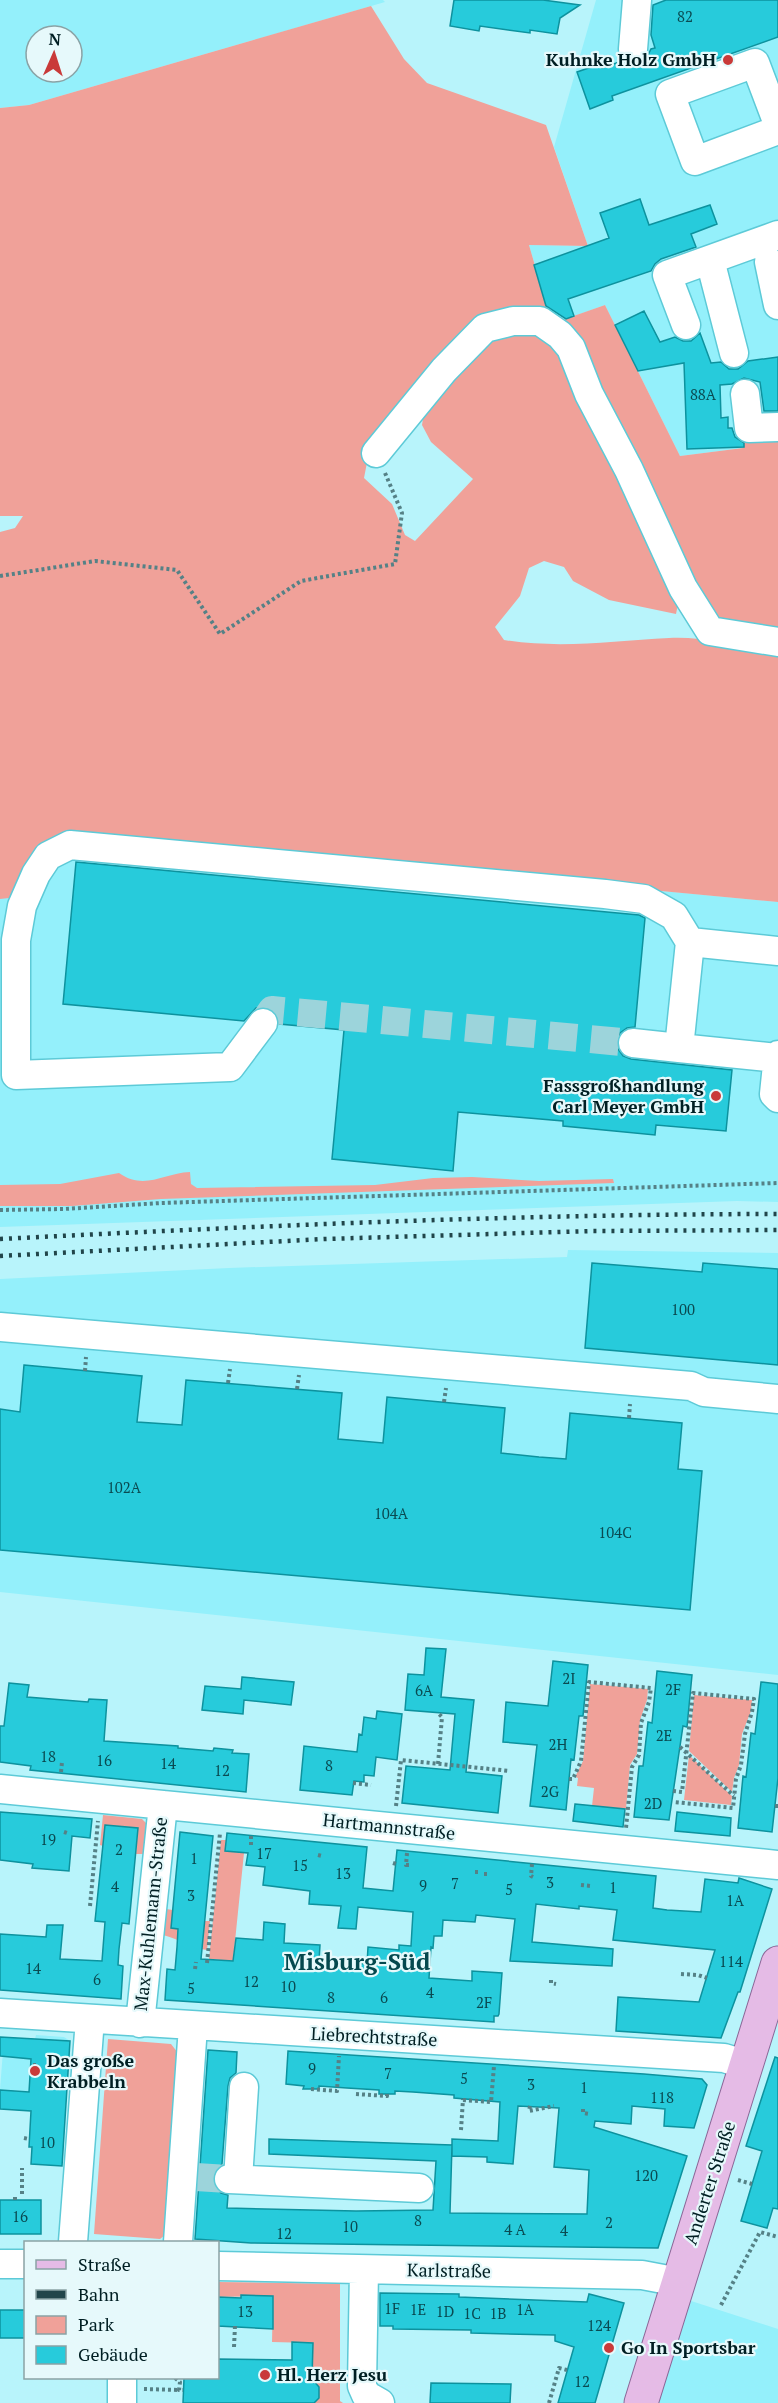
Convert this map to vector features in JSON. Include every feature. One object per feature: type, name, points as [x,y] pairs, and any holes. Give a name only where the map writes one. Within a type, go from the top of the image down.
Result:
[{"type":"main road","name":"Anderter Straße","points":[[642,2403],[778,1963]]},
{"type":"street","points":[[633,49],[638,0]]},
{"type":"street","points":[[778,124],[768,69],[755,63],[670,94],[695,161],[778,130]]},
{"type":"street","points":[[686,325],[667,275],[778,235]]},
{"type":"street","points":[[710,260],[734,353]]},
{"type":"street","points":[[770,262],[778,305]]},
{"type":"street","points":[[376,453],[444,369],[485,328],[513,321],[540,321],[560,335],[571,348],[589,394],[629,470],[683,588],[710,631],[778,642]]},
{"type":"street","points":[[745,394],[749,428],[778,427]]},
{"type":"street","points":[[263,1023],[230,1067],[16,1075],[16,940],[22,906],[36,874],[48,856],[69,845],[644,899],[675,916],[690,942],[679,1048]]},
{"type":"street","points":[[690,942],[778,951]]},
{"type":"street","points":[[633,1043],[778,1056],[774,1094],[778,1098]]},
{"type":"street","points":[[0,1327],[691,1386],[704,1392],[778,1399]]},
{"type":"street","name":"Hartmannstraße","points":[[0,1789],[778,1865]]},
{"type":"street","name":"Max-Kuhlemann-Straße","points":[[140,2023],[163,1805]]},
{"type":"street","name":"Liebrechtstraße","points":[[0,2013],[724,2058],[747,2065]]},
{"type":"street","points":[[73,2241],[90,2019]]},
{"type":"street","points":[[178,2241],[189,2176],[193,2026]]},
{"type":"street","points":[[244,2086],[234,2179],[419,2188]]},
{"type":"street","points":[[0,2264],[24,2264]]},
{"type":"street","name":"Karlstraße","points":[[219,2266],[642,2275],[679,2282]]},
{"type":"street","points":[[364,2270],[362,2386],[366,2395],[380,2403]]},
{"type":"path","points":[[0,576],[95,561],[177,570],[220,634],[301,581],[395,564],[402,513],[376,453]]},
{"type":"path","points":[[0,1210],[778,1183]]},
{"type":"path","points":[[569,1779],[573,1779],[581,1761],[589,1683],[651,1688],[649,1702],[641,1723],[639,1755],[632,1767],[624,1838]]},
{"type":"path","points":[[673,1791],[682,1792],[693,1693],[754,1699],[745,1734],[741,1765],[736,1779],[733,1808],[674,1802]]},
{"type":"path","points":[[438,1764],[442,1718],[439,1714]]},
{"type":"path","points":[[577,1734],[584,1735]]},
{"type":"path","points":[[680,1747],[687,1750],[734,1796]]},
{"type":"path","points":[[396,1812],[401,1760],[510,1771]]},
{"type":"path","points":[[354,1783],[371,1785]]},
{"type":"path","points":[[90,1906],[99,1812]]},
{"type":"path","points":[[207,1963],[221,1823]]},
{"type":"path","points":[[409,1865],[406,1864],[407,1852],[413,1848]]},
{"type":"path","points":[[581,1885],[591,1886]]},
{"type":"path","points":[[195,1969],[196,1962]]},
{"type":"path","points":[[681,1974],[707,1978]]},
{"type":"path","points":[[551,1980],[551,1983],[556,1984]]},
{"type":"path","points":[[461,2130],[463,2099],[491,2102],[495,2044]]},
{"type":"path","points":[[311,2089],[337,2091],[340,2047]]},
{"type":"path","points":[[356,2094],[387,2096],[387,2094]]},
{"type":"path","points":[[530,2106],[529,2111],[534,2112],[554,2106]]},
{"type":"path","points":[[583,2109],[583,2114],[589,2114]]},
{"type":"path","points":[[22,2168],[22,2194]]},
{"type":"path","points":[[733,2178],[752,2184]]},
{"type":"path","points":[[15,2194],[15,2200]]},
{"type":"path","points":[[721,2305],[760,2232],[778,2237]]},
{"type":"path","points":[[234,2347],[235,2326]]},
{"type":"path","points":[[549,2403],[559,2368],[567,2370]]},
{"type":"path","points":[[126,2390],[181,2390],[180,2382],[176,2379]]},
{"type":"shaded area","points":[[0,0],[383,0],[385,2],[29,105],[0,108]]},
{"type":"shaded area","points":[[596,0],[778,0],[778,436],[745,437],[744,448],[680,456],[605,305],[552,324],[529,245],[588,246],[554,147]]},
{"type":"shaded area","points":[[0,828],[778,902],[778,1202],[737,1201],[0,1227]]},
{"type":"shaded area","points":[[568,1250],[778,1253],[778,1675],[0,1592],[0,1279],[229,1268],[567,1257]]},
{"type":"shaded area","name":"Das große Krabbeln","points":[[36,2035],[64,2037],[70,2041],[66,2095],[0,2090],[4,2037],[35,2039]]},
{"type":"shaded area","points":[[685,2299],[778,2329],[778,2403],[653,2403]]},
{"type":"green space","points":[[371,6],[404,59],[427,83],[546,125],[588,246],[529,245],[552,324],[509,311],[371,442],[364,478],[392,504],[405,535],[415,541],[473,479],[431,442],[422,425],[425,406],[483,337],[518,323],[564,341],[679,599],[676,614],[609,600],[573,581],[564,567],[544,561],[529,568],[520,596],[495,627],[504,640],[525,643],[586,644],[682,638],[710,640],[778,653],[778,902],[68,835],[30,879],[9,898],[0,899],[0,532],[15,528],[23,516],[0,516],[0,108],[29,105]]},
{"type":"green space","points":[[605,305],[680,456],[743,448],[745,437],[778,436],[778,634],[719,622],[680,560],[565,319]]},
{"type":"green space","points":[[190,1172],[191,1184],[197,1188],[375,1185],[433,1178],[472,1177],[539,1181],[613,1179],[614,1183],[161,1199],[72,1206],[0,1206],[0,1185],[60,1184],[119,1173],[137,1181],[146,1181]]},
{"type":"green space","points":[[590,1684],[648,1689],[640,1720],[637,1754],[630,1765],[626,1809],[592,1806],[594,1788],[577,1786],[578,1778],[575,1777],[583,1761]]},
{"type":"green space","points":[[694,1695],[752,1700],[751,1711],[742,1734],[739,1765],[732,1792],[689,1751]]},
{"type":"green space","points":[[689,1755],[732,1796],[731,1805],[684,1800]]},
{"type":"green space","points":[[103,1815],[142,1819],[146,1823],[143,1854],[136,1854],[138,1828],[105,1825],[103,1846],[100,1845]]},
{"type":"green space","points":[[221,1840],[226,1840],[225,1851],[244,1853],[233,1961],[209,1959]]},
{"type":"green space","points":[[166,1909],[173,1910],[171,1928],[203,1931],[205,1921],[210,1921],[207,1950],[163,1935]]},
{"type":"green space","points":[[108,2039],[171,2044],[178,2053],[165,2235],[160,2239],[94,2234]]},
{"type":"green space","points":[[219,2282],[340,2284],[340,2401],[343,2403],[314,2403],[319,2398],[319,2387],[312,2379],[312,2343],[272,2342],[273,2296],[219,2297]]},
{"type":"building","points":[[454,0],[543,0],[580,5],[560,18],[557,34],[480,26],[479,31],[450,26]]},
{"type":"building","points":[[666,0],[778,0],[778,37],[612,96],[613,100],[590,109],[577,72],[600,64],[602,68],[622,61],[631,65],[641,64],[651,49],[655,48],[651,35],[653,5]]},
{"type":"building","points":[[640,199],[649,225],[710,205],[717,224],[691,234],[696,247],[661,259],[651,271],[568,299],[574,316],[566,319],[546,306],[534,265],[609,238],[600,213]]},
{"type":"building","points":[[644,311],[660,342],[675,337],[683,341],[691,341],[700,333],[711,363],[721,362],[729,369],[738,369],[748,361],[778,357],[778,411],[764,411],[760,382],[744,378],[732,384],[720,385],[721,418],[728,417],[728,428],[732,428],[735,437],[744,443],[744,447],[687,449],[684,363],[638,371],[615,325]]},
{"type":"building","points":[[76,862],[639,915],[645,918],[635,1027],[627,1028],[620,1033],[617,1041],[618,1049],[623,1056],[631,1059],[732,1070],[726,1131],[656,1125],[655,1135],[563,1126],[563,1121],[458,1112],[453,1171],[332,1159],[344,1030],[279,1024],[278,1016],[273,1010],[264,1007],[256,1008],[244,1021],[63,1004]]},
{"type":"building","points":[[592,1263],[702,1272],[703,1263],[778,1269],[778,1365],[585,1348]]},
{"type":"building","points":[[24,1365],[142,1376],[137,1422],[182,1425],[186,1380],[342,1393],[338,1439],[383,1443],[387,1397],[505,1408],[501,1453],[539,1457],[566,1459],[570,1413],[682,1423],[678,1469],[702,1471],[690,1610],[0,1550],[0,1409],[20,1412]]},
{"type":"building","points":[[426,1648],[446,1649],[441,1697],[474,1700],[466,1772],[502,1776],[498,1813],[402,1803],[406,1766],[450,1770],[455,1714],[405,1710],[408,1674],[424,1675]]},
{"type":"building","points":[[553,1661],[588,1665],[583,1716],[579,1716],[574,1760],[571,1759],[566,1810],[530,1806],[537,1745],[503,1742],[506,1702],[548,1706]]},
{"type":"building","points":[[657,1671],[692,1675],[687,1727],[683,1726],[669,1820],[634,1817],[639,1766],[643,1766],[648,1722],[652,1723]]},
{"type":"building","points":[[242,1677],[294,1682],[291,1705],[244,1700],[243,1714],[202,1710],[205,1686],[241,1689]]},
{"type":"building","points":[[761,1682],[778,1684],[778,1778],[772,1832],[738,1828],[743,1776],[746,1777],[751,1733],[755,1734]]},
{"type":"building","points":[[9,1683],[29,1685],[27,1697],[88,1702],[89,1699],[107,1700],[104,1741],[213,1751],[214,1748],[233,1750],[232,1753],[249,1754],[246,1792],[30,1770],[31,1766],[0,1762],[0,1726],[4,1726]]},
{"type":"building","points":[[377,1711],[402,1714],[397,1760],[376,1757],[374,1776],[364,1775],[364,1782],[354,1781],[352,1795],[300,1790],[304,1746],[357,1752],[364,1717],[376,1719]]},
{"type":"building","points":[[575,1804],[625,1809],[623,1827],[573,1821]]},
{"type":"building","points":[[0,1812],[92,1819],[90,1838],[72,1836],[69,1871],[32,1868],[33,1864],[0,1860]]},
{"type":"building","points":[[677,1812],[731,1818],[730,1836],[675,1831]]},
{"type":"building","points":[[105,1825],[138,1828],[129,1924],[122,1923],[119,1949],[118,1965],[123,1966],[121,1999],[0,1990],[0,1934],[46,1937],[47,1925],[63,1925],[60,1959],[102,1961],[105,1922],[95,1921]]},
{"type":"building","points":[[180,1832],[213,1836],[201,1959],[233,1961],[236,1938],[263,1940],[264,1922],[285,1924],[284,1943],[320,1945],[319,1961],[367,1964],[368,1947],[399,1950],[399,1945],[411,1946],[413,1912],[358,1907],[356,1929],[338,1928],[341,1906],[309,1904],[310,1891],[263,1885],[265,1867],[246,1865],[248,1853],[225,1851],[227,1833],[367,1847],[363,1888],[393,1891],[397,1850],[656,1876],[653,1908],[667,1910],[701,1912],[705,1879],[738,1883],[739,1878],[772,1889],[740,1992],[738,1992],[721,2038],[616,2031],[618,1997],[699,2002],[715,1950],[613,1940],[617,1910],[579,1906],[579,1909],[536,1904],[532,1942],[613,1949],[612,1966],[510,1961],[515,1919],[476,1915],[475,1922],[443,1920],[442,1936],[434,1936],[433,1948],[431,1947],[429,1978],[472,1981],[472,1971],[502,1973],[499,2014],[494,2016],[494,2022],[165,2000],[167,1969],[175,1970],[178,1929],[171,1928]]},
{"type":"building","points":[[0,2037],[70,2041],[62,2166],[31,2164],[32,2147],[29,2147],[31,2111],[0,2109],[0,2090],[29,2092],[31,2059],[0,2056]]},
{"type":"building","points":[[208,2050],[237,2052],[236,2073],[230,2078],[228,2086],[222,2164],[215,2170],[213,2178],[215,2187],[221,2193],[228,2195],[227,2208],[433,2210],[436,2161],[269,2154],[269,2139],[452,2145],[452,2139],[498,2141],[500,2102],[413,2092],[395,2091],[395,2094],[379,2094],[379,2090],[319,2086],[319,2089],[303,2089],[304,2086],[286,2084],[288,2051],[644,2074],[702,2079],[707,2085],[694,2128],[664,2126],[665,2109],[632,2106],[631,2124],[595,2121],[594,2127],[687,2156],[658,2248],[251,2243],[195,2239]],"holes":[[[518,2106],[559,2108],[554,2167],[589,2170],[587,2214],[450,2213],[452,2145],[452,2156],[487,2157],[487,2162],[513,2164]]]},
{"type":"building","points":[[775,2057],[778,2058],[778,2209],[773,2208],[767,2228],[741,2221],[762,2151],[746,2146]]},
{"type":"building","points":[[0,2200],[41,2200],[41,2234],[0,2234]]},
{"type":"building","points":[[380,2293],[459,2294],[459,2297],[587,2302],[589,2294],[624,2303],[595,2403],[558,2403],[574,2347],[555,2341],[555,2335],[471,2333],[471,2330],[393,2329],[393,2326],[380,2326]]},
{"type":"building","points":[[241,2295],[273,2296],[273,2329],[219,2326],[219,2297],[241,2298]]},
{"type":"building","points":[[0,2310],[24,2310],[24,2338],[0,2338]]},
{"type":"building","name":"Hl. Herz Jesu","points":[[292,2342],[313,2343],[312,2379],[319,2387],[319,2398],[314,2403],[183,2403],[184,2379],[219,2379],[219,2359],[292,2360]]},
{"type":"building","points":[[431,2383],[511,2384],[510,2403],[430,2403]]},
{"type":"tunnel","points":[[263,1023],[272,1010],[633,1043]]},
{"type":"tunnel","points":[[196,2177],[229,2179]]},
{"type":"railway","points":[[0,1239],[486,1218],[778,1214]]},
{"type":"railway","points":[[0,1256],[324,1239],[592,1231],[778,1230]]},
{"type":"place","name":"Kuhnke Holz GmbH","points":[[728,60]]},
{"type":"place","name":"Fassgroßhandlung Carl Meyer GmbH","points":[[716,1096]]},
{"type":"place","name":"Das große Krabbeln","points":[[35,2071]]},
{"type":"place","name":"Go In Sportsbar","points":[[609,2348]]},
{"type":"place","name":"Hl. Herz Jesu","points":[[265,2375]]},
{"type":"district","name":"Misburg-Süd","points":[[357,1962]]}]
